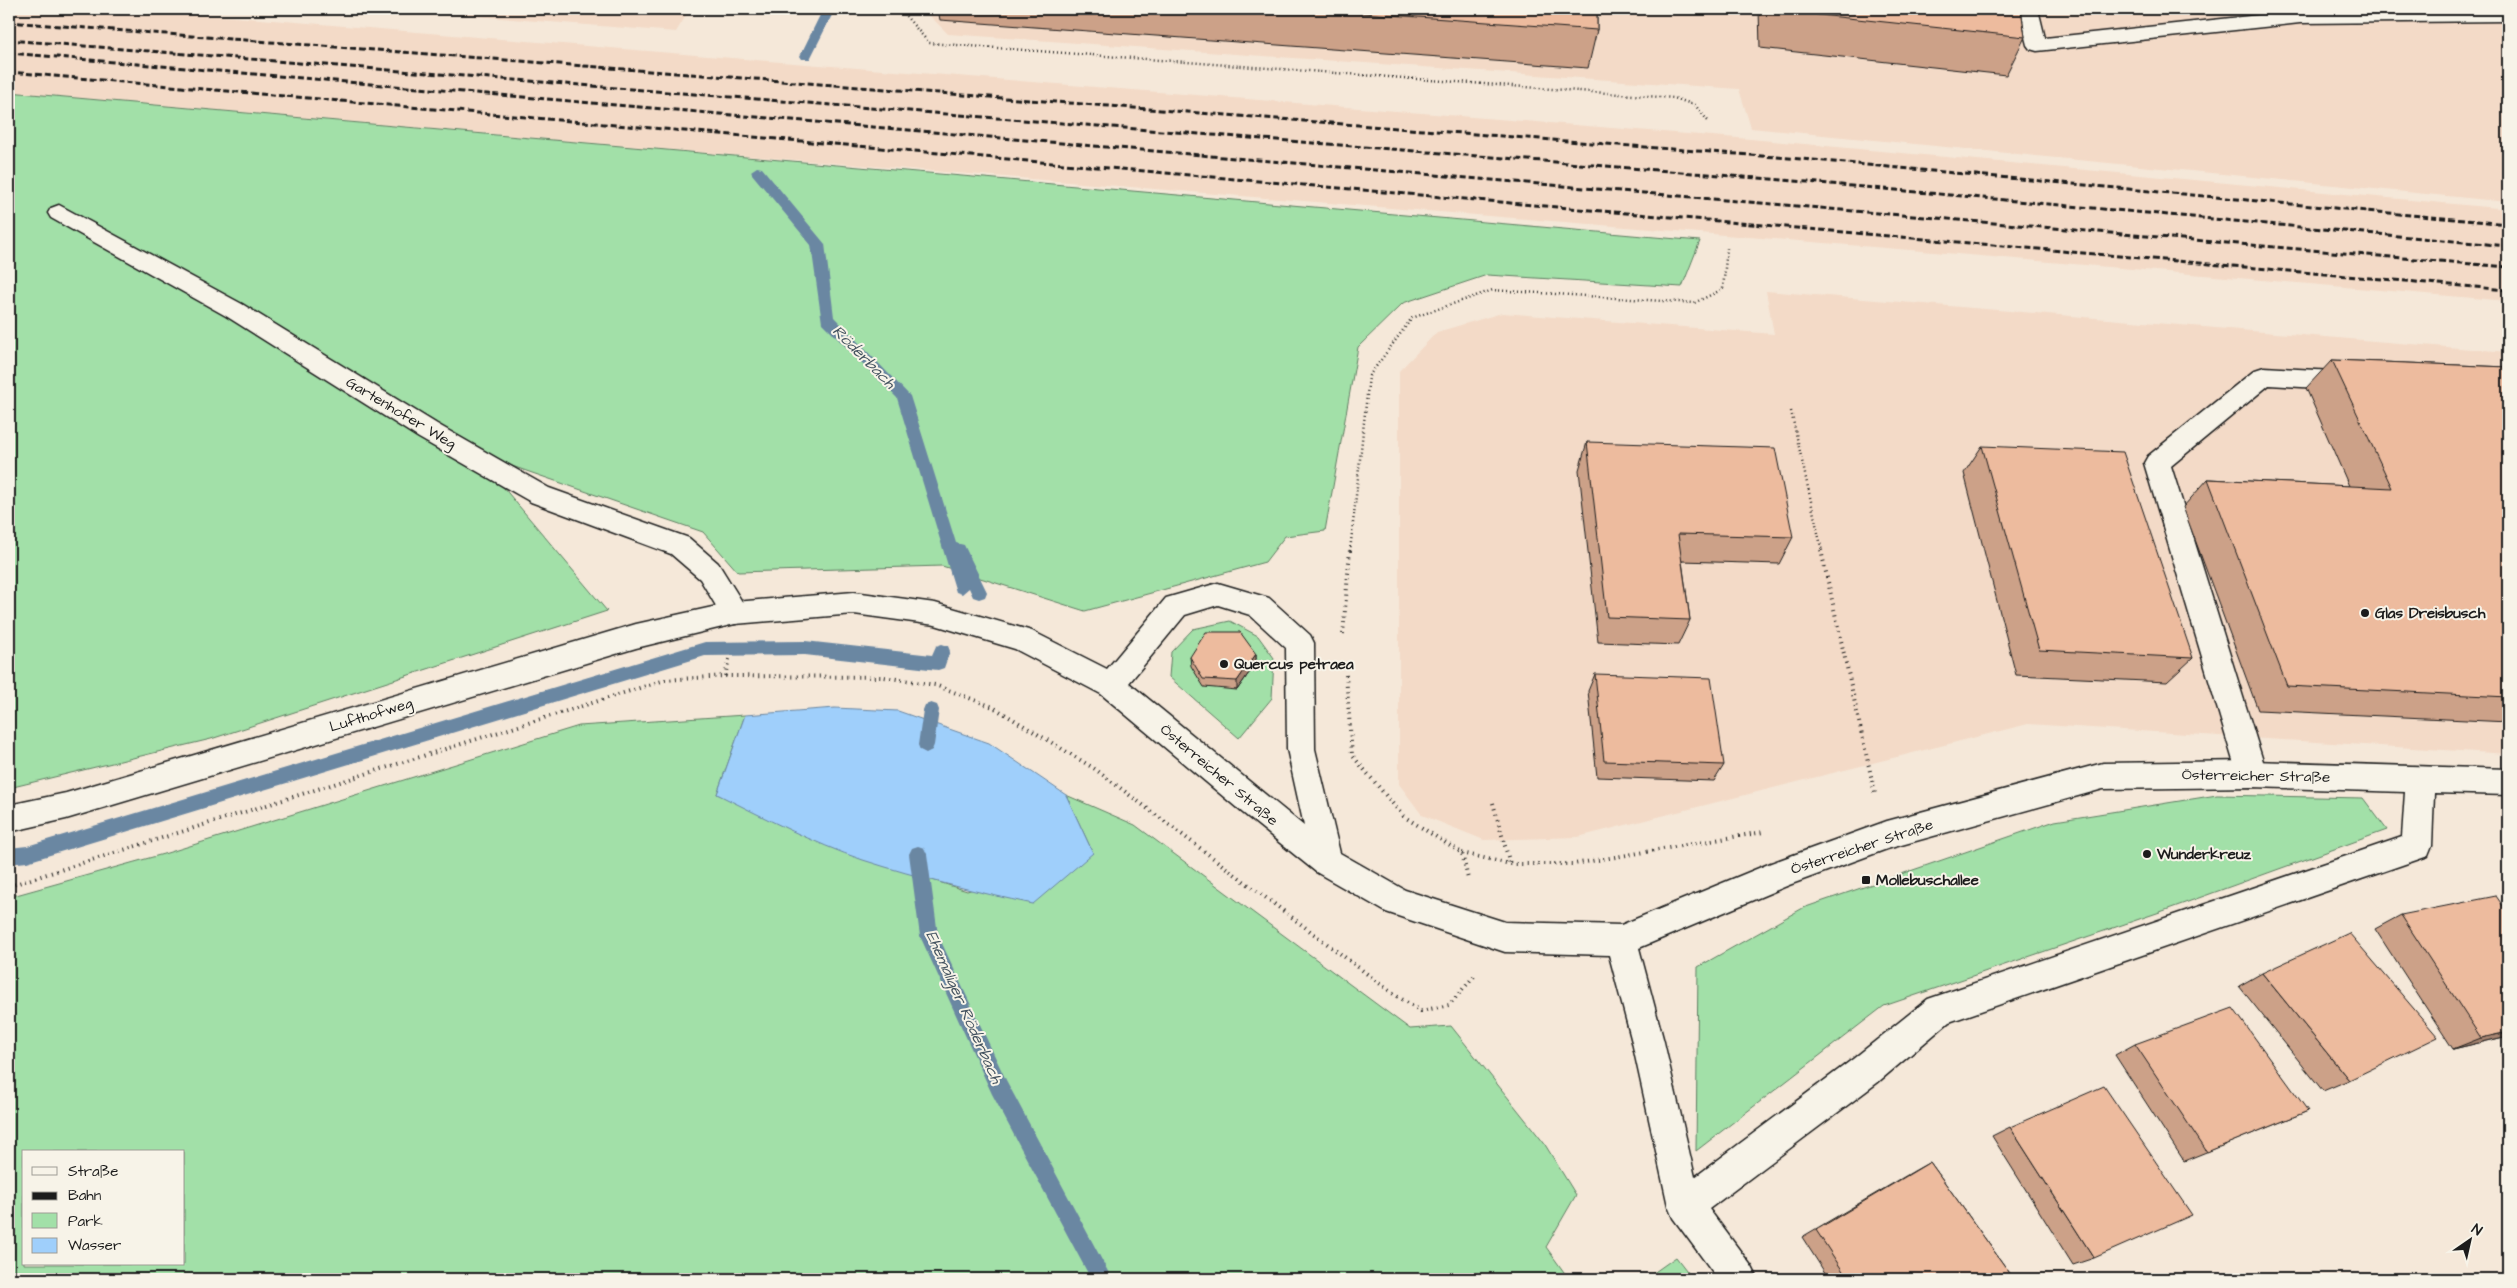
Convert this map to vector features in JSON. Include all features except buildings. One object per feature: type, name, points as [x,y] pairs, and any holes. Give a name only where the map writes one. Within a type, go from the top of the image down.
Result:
[{"type":"street","points":[[2028,9],[2037,45],[2297,13],[2508,15]]},
{"type":"street","name":"Gartenhofer Weg","points":[[59,213],[234,310],[428,431],[540,495],[680,546],[709,571],[735,613]]},
{"type":"street","points":[[2252,774],[2157,463],[2264,376],[2372,382]]},
{"type":"street","points":[[1111,686],[1176,606],[1218,594],[1259,606],[1300,642],[1301,749],[1327,862]]},
{"type":"street","name":"Österreicher Straße","points":[[735,613],[854,603],[934,614],[1022,639],[1111,686],[1253,804],[1327,862],[1397,902],[1505,937],[1621,940],[1782,874],[1886,835],[2103,776],[2252,774],[2508,782]]},
{"type":"street","name":"Lufthofweg","points":[[9,819],[66,806],[636,636],[735,613]]},
{"type":"street","points":[[1685,1206],[1865,1070],[1939,1010],[2417,846],[2420,780]]},
{"type":"street","points":[[1621,940],[1648,1042],[1685,1206],[1740,1279]]},
{"type":"path","points":[[906,9],[904,14],[929,43],[1674,98],[1695,105],[1708,121]]},
{"type":"path","points":[[1344,641],[1348,570],[1369,376],[1412,318],[1493,290],[1694,303],[1722,289],[1727,248]]},
{"type":"path","points":[[1791,411],[1877,802],[1886,835]]},
{"type":"path","points":[[725,676],[728,662]]},
{"type":"path","points":[[1346,670],[1352,755],[1403,816],[1462,853],[1510,864],[1574,864],[1768,832]]},
{"type":"path","points":[[9,886],[665,680],[725,676],[884,677],[935,685],[993,707],[1095,769],[1394,995],[1421,1011],[1449,1005],[1477,973]]},
{"type":"path","points":[[1493,803],[1510,864]]},
{"type":"path","points":[[1462,853],[1481,928]]},
{"type":"shaded area","points":[[9,9],[139,9],[1750,139],[2508,209],[2508,301],[1910,250],[708,153],[9,92]]},
{"type":"shaded area","points":[[387,9],[690,9],[676,32]]},
{"type":"shaded area","points":[[923,9],[2508,9],[2508,202],[1751,128],[1739,89],[948,34]]},
{"type":"shaded area","points":[[1766,291],[2508,352],[2508,754],[2028,724],[1578,837],[1484,840],[1422,815],[1399,784],[1399,371],[1437,332],[1502,313],[1774,334]]},
{"type":"green space","points":[[9,92],[1700,241],[1682,287],[1487,275],[1403,303],[1358,347],[1325,531],[1285,536],[1265,562],[1085,611],[942,566],[738,572],[703,532],[512,466],[503,487],[607,611],[211,739],[9,788]]},
{"type":"green space","points":[[1230,621],[1258,636],[1274,658],[1272,698],[1239,738],[1169,677],[1171,652],[1193,629]]},
{"type":"green space","points":[[745,715],[717,794],[920,876],[967,891],[1093,853],[1066,795],[1135,825],[1410,1029],[1451,1026],[1544,1143],[1576,1195],[1546,1247],[1569,1279],[9,1279],[9,897],[167,853],[579,726]]},
{"type":"green space","points":[[2217,795],[2363,798],[2387,830],[2160,912],[1884,1006],[1696,1151],[1698,967],[1803,908],[2055,821]]},
{"type":"green space","points":[[1676,1257],[1693,1279],[1645,1279]]},
{"type":"water","points":[[835,708],[898,711],[989,743],[1066,795],[1093,853],[1033,904],[905,873],[863,860],[807,838],[717,794],[745,715]]},
{"type":"waterway","name":"Röderbach","points":[[806,56],[829,9]]},
{"type":"waterway","name":"Röderbach","points":[[757,171],[818,244],[827,319],[903,396],[962,587]]},
{"type":"waterway","points":[[958,549],[979,592]]},
{"type":"waterway","points":[[9,856],[27,854],[705,649],[805,648],[938,663],[942,651]]},
{"type":"waterway","name":"Ehemaliger Röderbach","points":[[926,745],[931,710]]},
{"type":"waterway","name":"Ehemaliger Röderbach","points":[[918,854],[929,936],[999,1087],[1102,1279]]},
{"type":"railway","points":[[9,22],[1802,159],[2508,224]]},
{"type":"railway","points":[[9,40],[1808,182],[2508,246]]},
{"type":"railway","points":[[9,53],[2508,267]]},
{"type":"railway","points":[[9,72],[2508,290]]},
{"type":"place","name":"Glas Dreisbusch","points":[[2365,613]]},
{"type":"place","name":"Quercus petraea","points":[[1224,664]]},
{"type":"place","name":"Wunderkreuz","points":[[2147,854]]},
{"type":"place","name":"Mollebuschallee","points":[[1866,880]]}]
